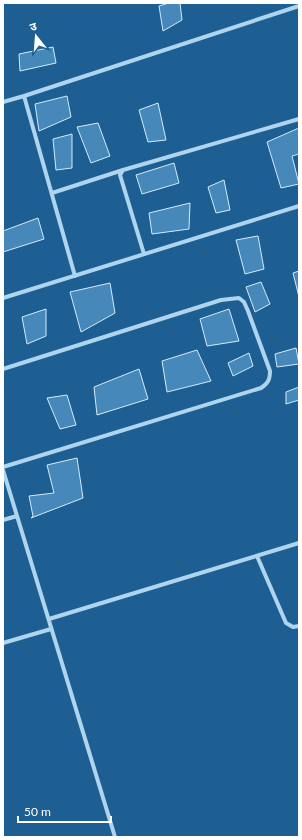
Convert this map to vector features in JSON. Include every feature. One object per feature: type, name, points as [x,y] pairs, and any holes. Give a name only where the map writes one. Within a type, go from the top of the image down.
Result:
[{"type":"street","points":[[3,102],[299,6]]},
{"type":"street","points":[[24,96],[75,276]]},
{"type":"street","points":[[52,193],[123,170],[299,119]]},
{"type":"street","points":[[123,170],[120,176],[144,254]]},
{"type":"street","points":[[3,298],[299,206]]},
{"type":"street","points":[[3,369],[222,300],[239,298],[244,302],[248,311],[270,371],[269,381],[261,388],[3,468],[115,837]]},
{"type":"street","points":[[3,520],[17,516]]},
{"type":"street","points":[[49,619],[299,543]]},
{"type":"street","points":[[257,556],[286,623],[293,626],[299,626]]},
{"type":"street","points":[[3,643],[52,629]]},
{"type":"building","points":[[169,3],[180,3],[182,20],[163,31],[159,6]]},
{"type":"building","points":[[53,47],[56,63],[20,71],[19,54]]},
{"type":"building","points":[[67,96],[71,117],[39,131],[35,104]]},
{"type":"building","points":[[158,103],[166,140],[148,142],[139,110]]},
{"type":"building","points":[[98,123],[110,156],[91,163],[77,127]]},
{"type":"building","points":[[299,128],[299,154],[292,156],[299,184],[281,188],[267,142]]},
{"type":"building","points":[[72,134],[72,168],[56,170],[53,139]]},
{"type":"building","points":[[174,163],[179,183],[142,194],[136,175]]},
{"type":"building","points":[[224,180],[230,210],[216,213],[208,187]]},
{"type":"building","points":[[190,203],[189,229],[152,234],[149,213]]},
{"type":"building","points":[[38,218],[44,239],[3,252],[3,231]]},
{"type":"building","points":[[258,236],[264,269],[245,274],[236,240]]},
{"type":"building","points":[[299,271],[299,297],[293,273]]},
{"type":"building","points":[[261,282],[270,304],[255,312],[246,287]]},
{"type":"building","points":[[110,283],[115,313],[81,332],[70,292]]},
{"type":"building","points":[[46,309],[46,336],[27,344],[22,317]]},
{"type":"building","points":[[229,309],[239,341],[207,346],[200,319]]},
{"type":"building","points":[[296,348],[299,364],[277,367],[275,354]]},
{"type":"building","points":[[197,350],[211,381],[167,392],[162,361]]},
{"type":"building","points":[[249,353],[253,366],[233,376],[228,363]]},
{"type":"building","points":[[139,369],[148,399],[97,415],[94,387]]},
{"type":"building","points":[[299,387],[299,400],[286,404],[286,392]]},
{"type":"building","points":[[67,395],[76,425],[60,429],[47,398]]},
{"type":"building","points":[[77,458],[83,498],[31,518],[33,516],[29,496],[54,493],[47,465]]}]
